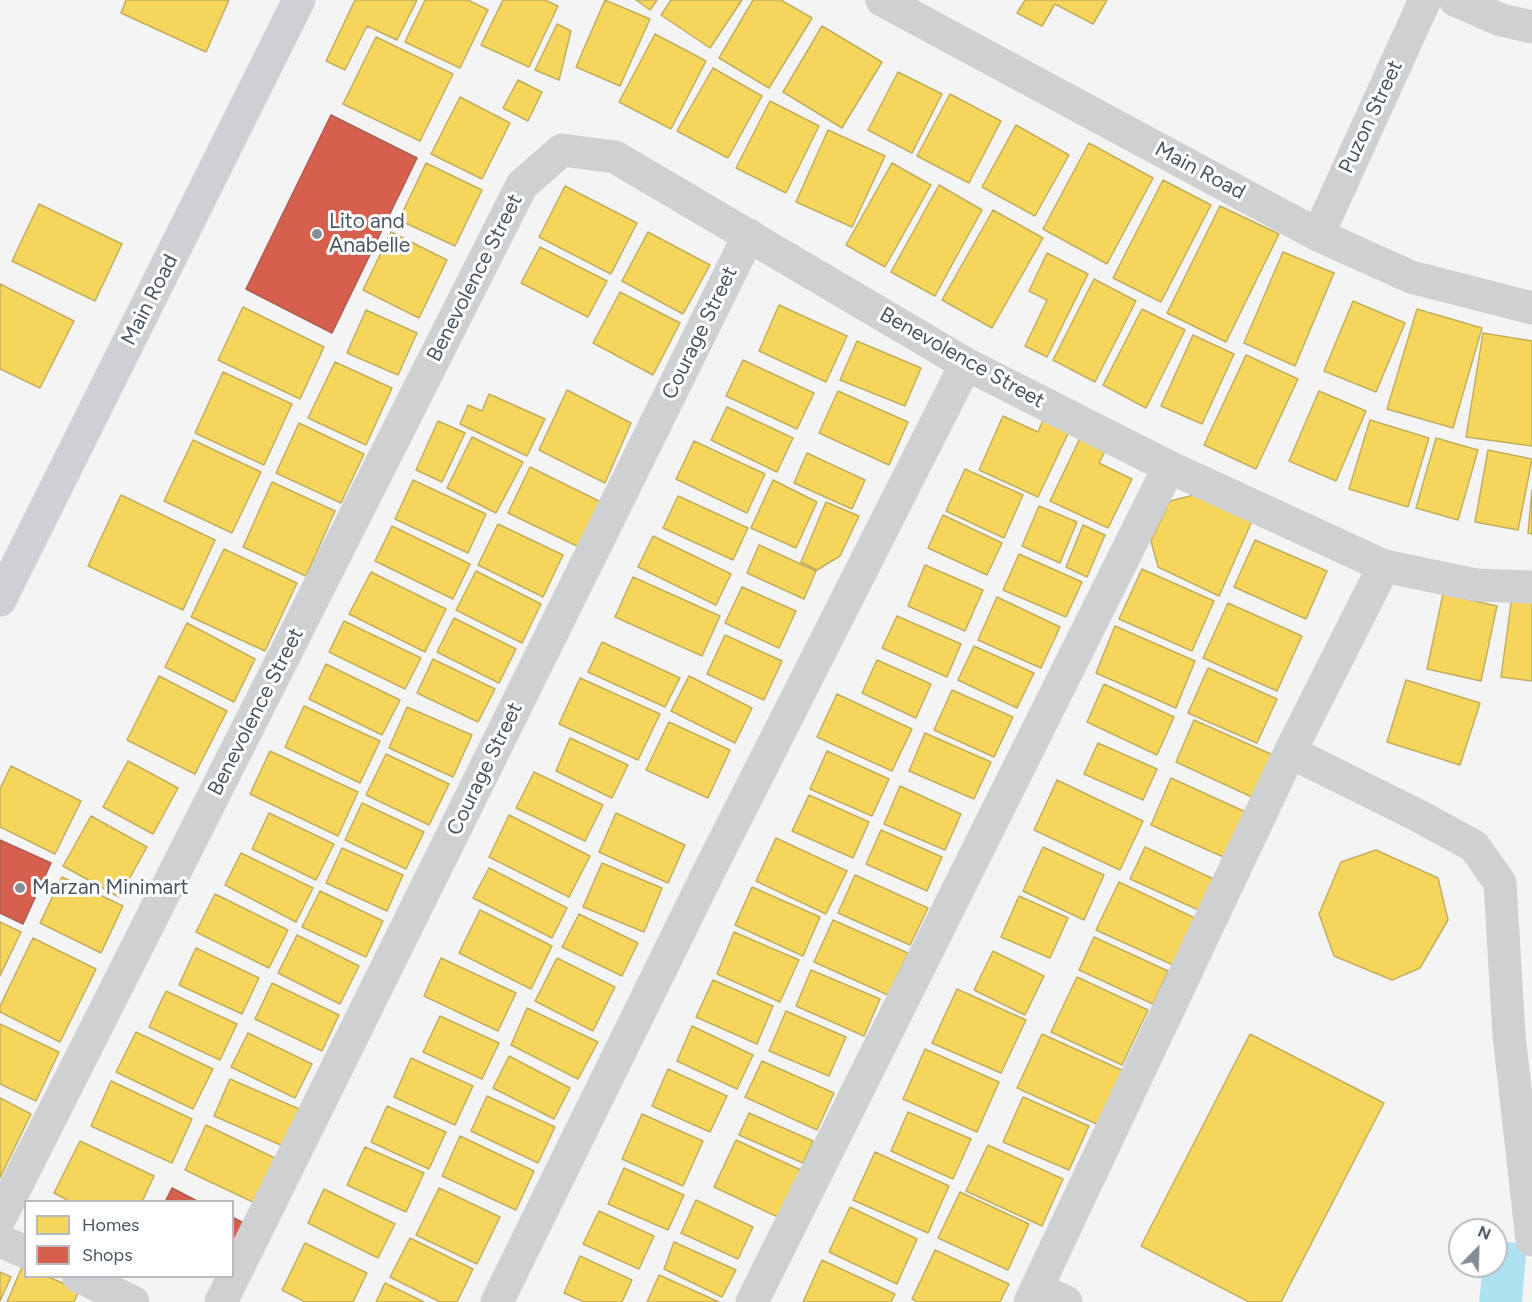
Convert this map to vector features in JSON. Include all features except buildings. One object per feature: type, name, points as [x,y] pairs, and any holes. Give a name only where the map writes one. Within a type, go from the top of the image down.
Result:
[{"type":"main road","name":"Main Road","points":[[0,600],[299,0]]},
{"type":"street","name":"Main Road","points":[[882,0],[1318,235],[1411,277],[1532,308]]},
{"type":"street","name":"Puzon Street","points":[[1318,235],[1425,0]]},
{"type":"street","points":[[1455,0],[1501,20],[1532,27]]},
{"type":"street","name":"Benevolence Street","points":[[0,1218],[522,185],[562,150],[615,157],[966,364],[1169,467],[1384,566],[1476,585],[1532,587]]},
{"type":"street","name":"Courage Street","points":[[234,1276],[749,235]]},
{"type":"street","points":[[497,1302],[715,860],[966,364]]},
{"type":"street","points":[[752,1302],[1169,467]]},
{"type":"street","points":[[1066,1302],[1033,1295],[1290,752],[1384,566]]},
{"type":"street","points":[[1290,752],[1474,846],[1500,883],[1509,1035],[1532,1240]]},
{"type":"street","points":[[0,1241],[24,1251]]},
{"type":"street","points":[[82,1278],[133,1302]]},
{"type":"street","name":"Courage Street","points":[[221,1302],[233,1278]]},
{"type":"water","points":[[1508,1242],[1527,1244],[1522,1302],[1479,1302],[1482,1278],[1508,1278]]},
{"type":"place","name":"Lito and Anabelle","points":[[317,234]]},
{"type":"place","name":"Marzan Minimart","points":[[20,888]]}]
